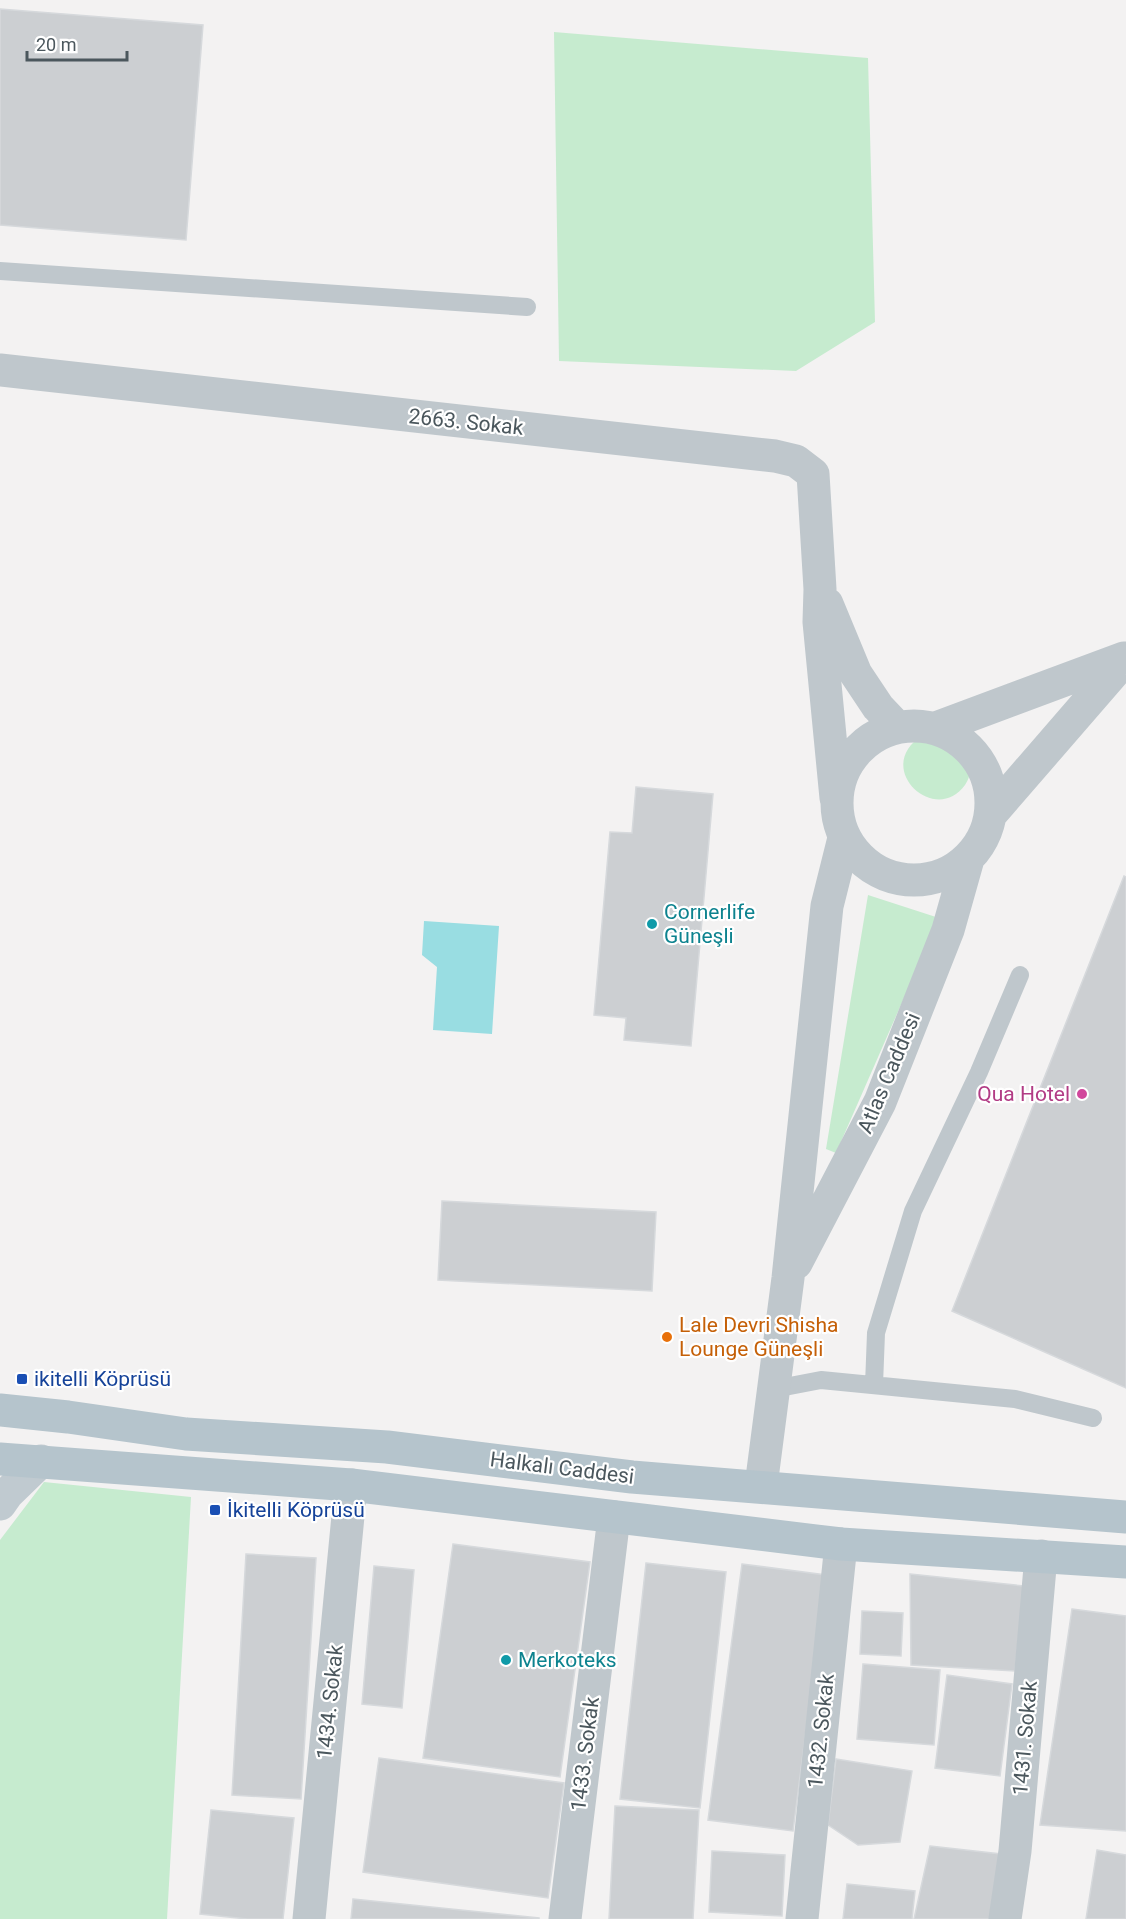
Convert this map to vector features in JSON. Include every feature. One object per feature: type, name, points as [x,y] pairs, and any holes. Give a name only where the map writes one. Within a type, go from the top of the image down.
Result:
[{"type":"main road","name":"Halkalı Caddesi","points":[[0,1410],[186,1434],[387,1447],[632,1478],[761,1486],[1126,1517]]},
{"type":"main road","name":"Halkalı Caddesi","points":[[0,1459],[351,1485],[841,1544],[1126,1562]]},
{"type":"main road","points":[[0,1504],[40,1461]]},
{"type":"street","name":"2663. Sokak","points":[[0,370],[775,456],[796,461],[813,474],[820,589]]},
{"type":"street","points":[[820,589],[856,674],[878,707],[897,727]]},
{"type":"street","points":[[820,589],[819,622],[837,819],[844,838],[858,858],[878,872],[901,880],[925,880],[948,873],[968,859],[983,838],[991,814],[991,792],[985,770],[973,751],[956,737],[936,728],[917,725],[897,727],[874,736],[855,752],[842,774],[836,798]]},
{"type":"street","points":[[936,728],[1126,657]]},
{"type":"street","points":[[991,814],[1126,657]]},
{"type":"street","name":"Atlas Caddesi","points":[[761,1486],[788,1278],[827,906],[844,838]]},
{"type":"street","name":"Atlas Caddesi","points":[[788,1278],[880,1102],[948,930],[968,859]]},
{"type":"street","name":"1434. Sokak","points":[[309,1919],[351,1485]]},
{"type":"street","name":"1433. Sokak","points":[[565,1919],[614,1517]]},
{"type":"street","name":"1432. Sokak","points":[[802,1919],[841,1544]]},
{"type":"street","name":"1431. Sokak","points":[[1005,1919],[1015,1851],[1041,1556]]},
{"type":"lane","points":[[0,271],[527,307]]},
{"type":"lane","points":[[874,1386],[876,1333],[913,1210],[979,1072],[1020,975]]},
{"type":"lane","points":[[774,1389],[821,1380],[1015,1399],[1093,1418]]},
{"type":"green space","points":[[554,32],[868,58],[875,322],[796,371],[559,361]]},
{"type":"green space","points":[[923,735],[955,736],[966,745],[969,751],[971,765],[968,779],[965,785],[952,796],[938,799],[925,796],[913,788],[906,776],[903,762],[909,748]]},
{"type":"green space","points":[[868,895],[939,918],[836,1153],[826,1149]]},
{"type":"green space","points":[[44,1482],[191,1497],[167,1919],[0,1919],[0,1540]]},
{"type":"water","points":[[424,921],[499,926],[492,1034],[433,1030],[437,967],[422,955]]},
{"type":"building","points":[[0,9],[203,25],[186,240],[0,225]]},
{"type":"building","name":"Cornerlife Güneşli","points":[[636,787],[713,794],[691,1046],[624,1040],[626,1018],[594,1015],[610,832],[632,833]]},
{"type":"building","name":"Qua Hotel","points":[[1124,876],[1126,877],[1126,1388],[952,1311]]},
{"type":"building","points":[[442,1201],[656,1212],[652,1291],[438,1280]]},
{"type":"building","name":"Merkoteks","points":[[453,1544],[590,1562],[560,1777],[423,1758]]},
{"type":"building","points":[[246,1554],[316,1558],[301,1799],[232,1795]]},
{"type":"building","points":[[646,1563],[726,1572],[700,1808],[620,1799]]},
{"type":"building","points":[[742,1564],[826,1575],[793,1831],[708,1820]]},
{"type":"building","points":[[374,1566],[414,1570],[402,1708],[362,1704]]},
{"type":"building","points":[[910,1574],[1024,1586],[1015,1671],[911,1665]]},
{"type":"building","points":[[1072,1609],[1126,1616],[1126,1831],[1040,1825]]},
{"type":"building","points":[[862,1611],[903,1613],[901,1656],[860,1654]]},
{"type":"building","points":[[863,1664],[940,1670],[934,1745],[857,1739]]},
{"type":"building","points":[[947,1675],[1012,1684],[1000,1776],[935,1768]]},
{"type":"building","points":[[379,1758],[564,1783],[548,1898],[363,1872]]},
{"type":"building","points":[[836,1759],[912,1771],[900,1842],[858,1845],[828,1825]]},
{"type":"building","points":[[615,1806],[699,1810],[693,1919],[609,1919]]},
{"type":"building","points":[[211,1810],[294,1818],[283,1919],[247,1919],[200,1914]]},
{"type":"building","points":[[930,1846],[1001,1854],[991,1919],[914,1919]]},
{"type":"building","points":[[1097,1850],[1126,1855],[1126,1919],[1086,1919]]},
{"type":"building","points":[[712,1851],[785,1855],[782,1916],[709,1912]]},
{"type":"building","points":[[847,1884],[915,1891],[912,1919],[843,1919]]},
{"type":"building","points":[[353,1899],[539,1918],[539,1919],[351,1919]]},
{"type":"place","name":"Cornerlife Güneşli","points":[[652,924]]},
{"type":"place","name":"Qua Hotel","points":[[1082,1094]]},
{"type":"place","name":"Lale Devri Shisha Lounge Güneşli","points":[[667,1337]]},
{"type":"place","name":"ikitelli Köprüsü","points":[[22,1379]]},
{"type":"place","name":"İkitelli Köprüsü","points":[[215,1510]]},
{"type":"place","name":"Merkoteks","points":[[506,1660]]}]
